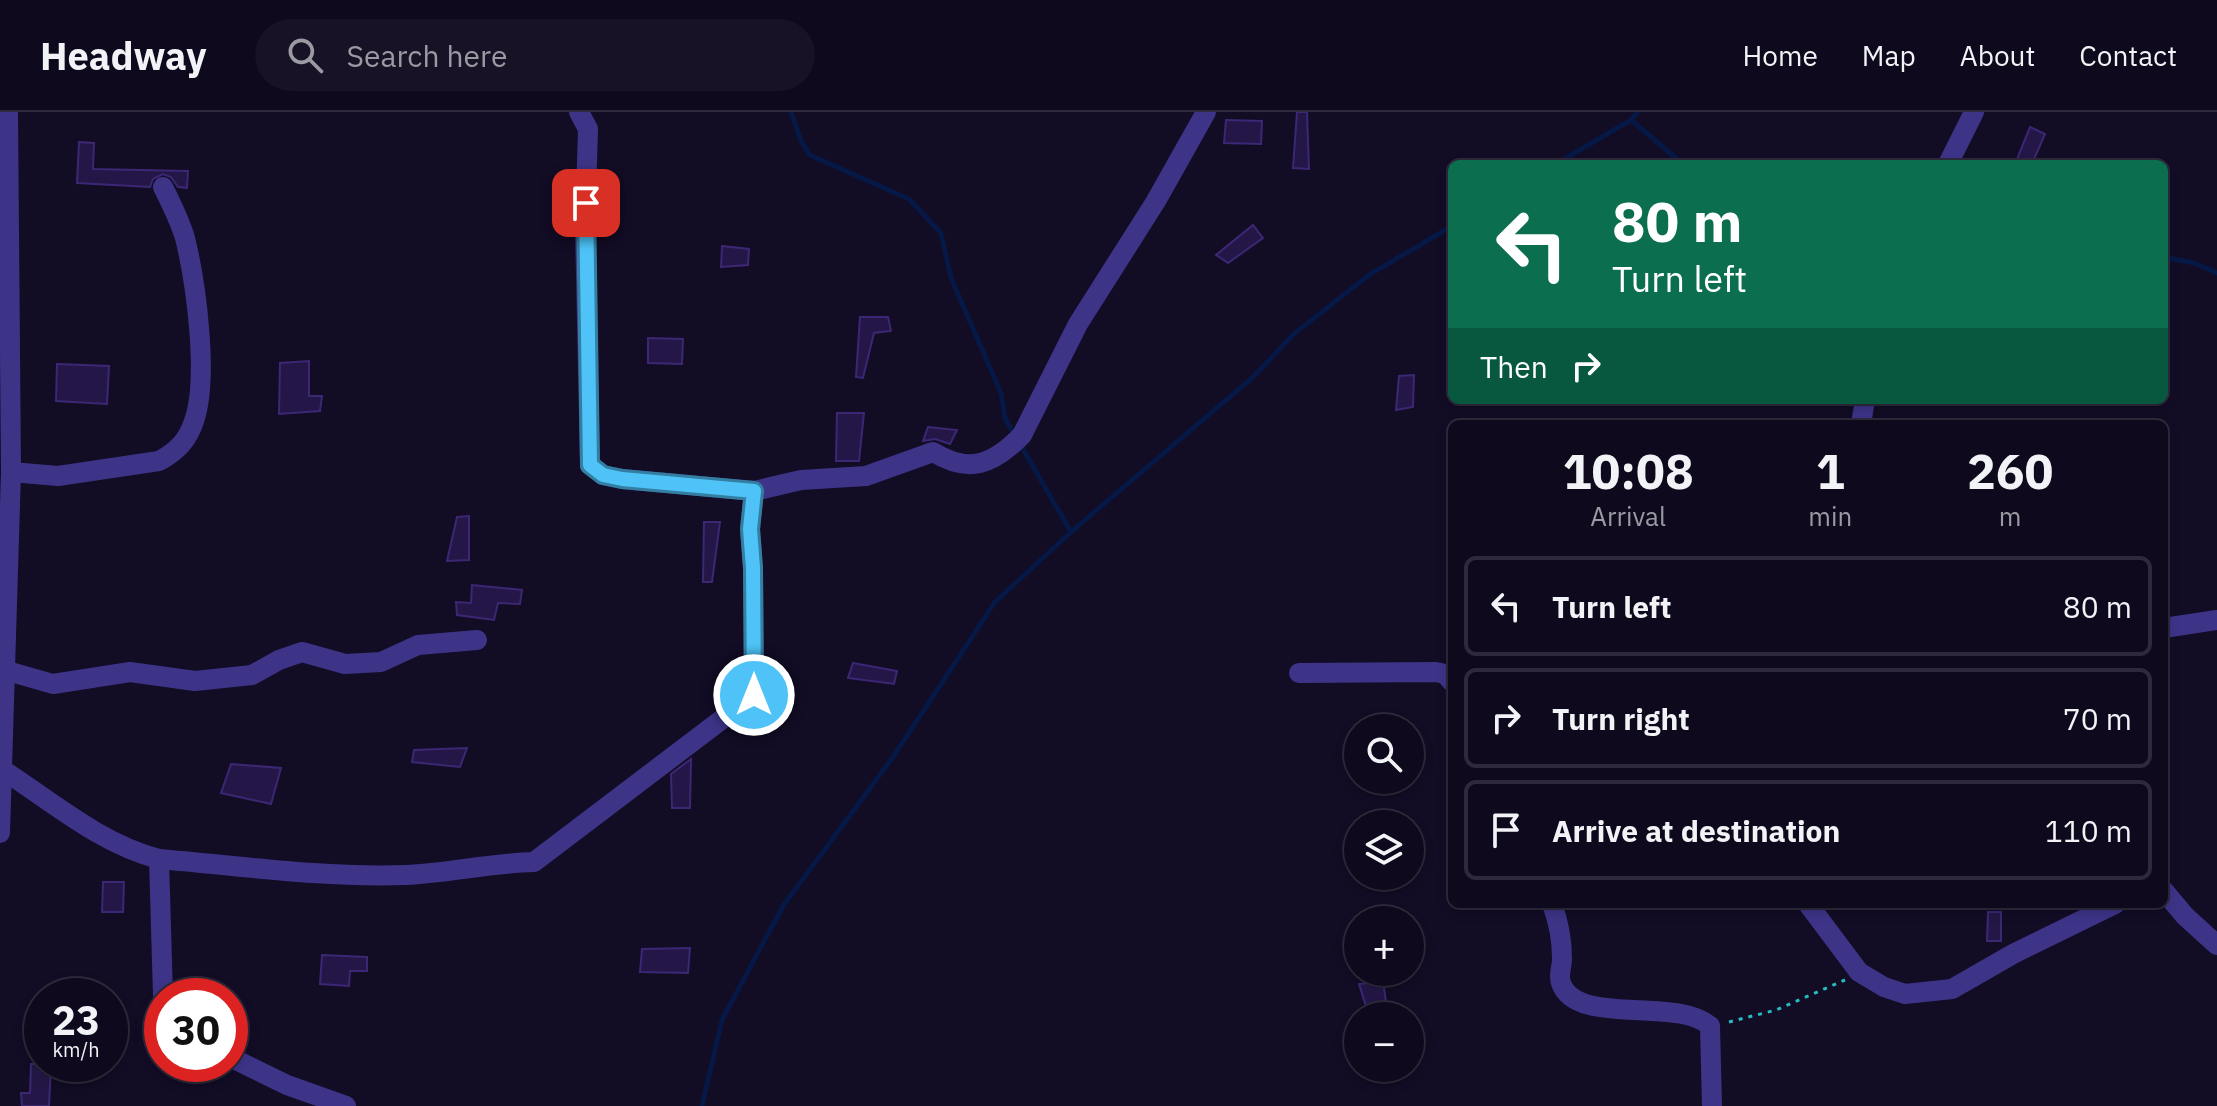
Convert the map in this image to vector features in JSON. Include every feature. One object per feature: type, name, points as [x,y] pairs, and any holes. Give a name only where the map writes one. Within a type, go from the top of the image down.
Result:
[{"type":"street","points":[[0,833],[3,543],[11,472],[8,112]]},
{"type":"street","points":[[579,112],[588,129],[585,227],[590,465],[603,475],[622,479],[754,491],[801,480],[866,476],[933,452],[952,464],[975,465],[992,459],[1011,446],[1022,435],[1078,324],[1156,201],[1206,112]]},
{"type":"street","points":[[1950,160],[1974,112]]},
{"type":"street","points":[[11,472],[58,476],[159,461],[171,455],[187,437],[196,416],[200,355],[185,239],[163,187]]},
{"type":"street","points":[[0,302],[10,278]]},
{"type":"street","points":[[3,770],[111,841],[134,853],[159,859],[337,874],[407,875],[534,862],[754,695],[750,529],[754,491]]},
{"type":"street","points":[[2168,627],[2217,620]]},
{"type":"street","points":[[4,670],[53,684],[130,672],[195,681],[252,675],[302,652],[345,664],[381,662],[418,645],[477,640]]},
{"type":"street","points":[[1299,673],[1436,672],[1448,677]]},
{"type":"street","points":[[159,859],[162,978]]},
{"type":"street","points":[[2168,896],[2217,945]]},
{"type":"street","points":[[1553,908],[1562,959],[1559,980],[1575,1001],[1686,1015],[1702,1019],[1710,1026],[1712,1106]]},
{"type":"street","points":[[1811,908],[1859,972],[1884,987],[1905,994],[1952,989],[2013,954],[2107,908]]},
{"type":"street","points":[[248,1066],[287,1085],[346,1106]]},
{"type":"path","points":[[1710,1026],[1776,1010],[1832,988],[1859,972]]},
{"type":"building","points":[[1297,112],[1307,112],[1309,169],[1293,168]]},
{"type":"building","points":[[1226,120],[1262,121],[1261,144],[1224,143]]},
{"type":"building","points":[[2030,127],[2045,134],[2034,160],[2017,160]]},
{"type":"building","points":[[79,142],[94,143],[93,169],[188,171],[187,188],[178,187],[171,177],[163,174],[153,179],[150,187],[77,183]]},
{"type":"building","points":[[1253,225],[1263,238],[1228,263],[1216,255]]},
{"type":"building","points":[[722,246],[749,249],[748,265],[721,267]]},
{"type":"building","points":[[860,317],[888,317],[891,331],[874,333],[863,378],[856,377]]},
{"type":"building","points":[[648,338],[683,339],[682,364],[648,363]]},
{"type":"building","points":[[309,361],[309,396],[322,396],[320,411],[279,414],[280,363]]},
{"type":"building","points":[[57,364],[109,366],[107,404],[56,401]]},
{"type":"building","points":[[1414,375],[1413,407],[1396,410],[1399,376]]},
{"type":"building","points":[[837,413],[864,413],[859,461],[836,461]]},
{"type":"building","points":[[928,427],[957,430],[950,444],[935,439],[923,441]]},
{"type":"building","points":[[469,516],[469,560],[447,561],[457,517]]},
{"type":"building","points":[[704,522],[720,522],[712,582],[703,582]]},
{"type":"building","points":[[472,585],[522,590],[520,604],[498,603],[494,620],[457,615],[456,602],[471,603]]},
{"type":"building","points":[[853,663],[897,671],[894,684],[848,678]]},
{"type":"building","points":[[467,748],[460,767],[412,762],[414,750]]},
{"type":"building","points":[[691,759],[690,808],[672,808],[671,774]]},
{"type":"building","points":[[231,764],[281,768],[271,804],[221,793]]},
{"type":"building","points":[[103,882],[124,882],[123,912],[102,912]]},
{"type":"building","points":[[1988,912],[2001,912],[2001,941],[1987,941]]},
{"type":"building","points":[[690,948],[688,973],[640,972],[642,949]]},
{"type":"building","points":[[322,955],[367,957],[367,971],[350,971],[349,986],[320,984]]},
{"type":"building","points":[[1360,986],[1384,986],[1386,1002],[1365,1002]]},
{"type":"building","points":[[30,1082],[50,1082],[49,1106],[22,1106],[21,1093],[30,1093]]},
{"type":"waterway","points":[[791,112],[801,141],[810,155],[909,199],[941,233],[951,278],[1001,393],[1005,418],[1015,436]]},
{"type":"waterway","points":[[1563,160],[1631,120],[1638,112]]},
{"type":"waterway","points":[[1631,120],[1678,160]]},
{"type":"waterway","points":[[702,1106],[722,1020],[783,906],[893,757],[995,602],[1071,532],[1252,378],[1295,333],[1369,275],[1448,228]]},
{"type":"waterway","points":[[2168,258],[2194,263],[2217,273]]},
{"type":"waterway","points":[[1020,444],[1071,532]]},
{"type":"route","points":[[586,203],[590,465],[603,475],[622,479],[754,491],[750,529],[754,695]]}]
